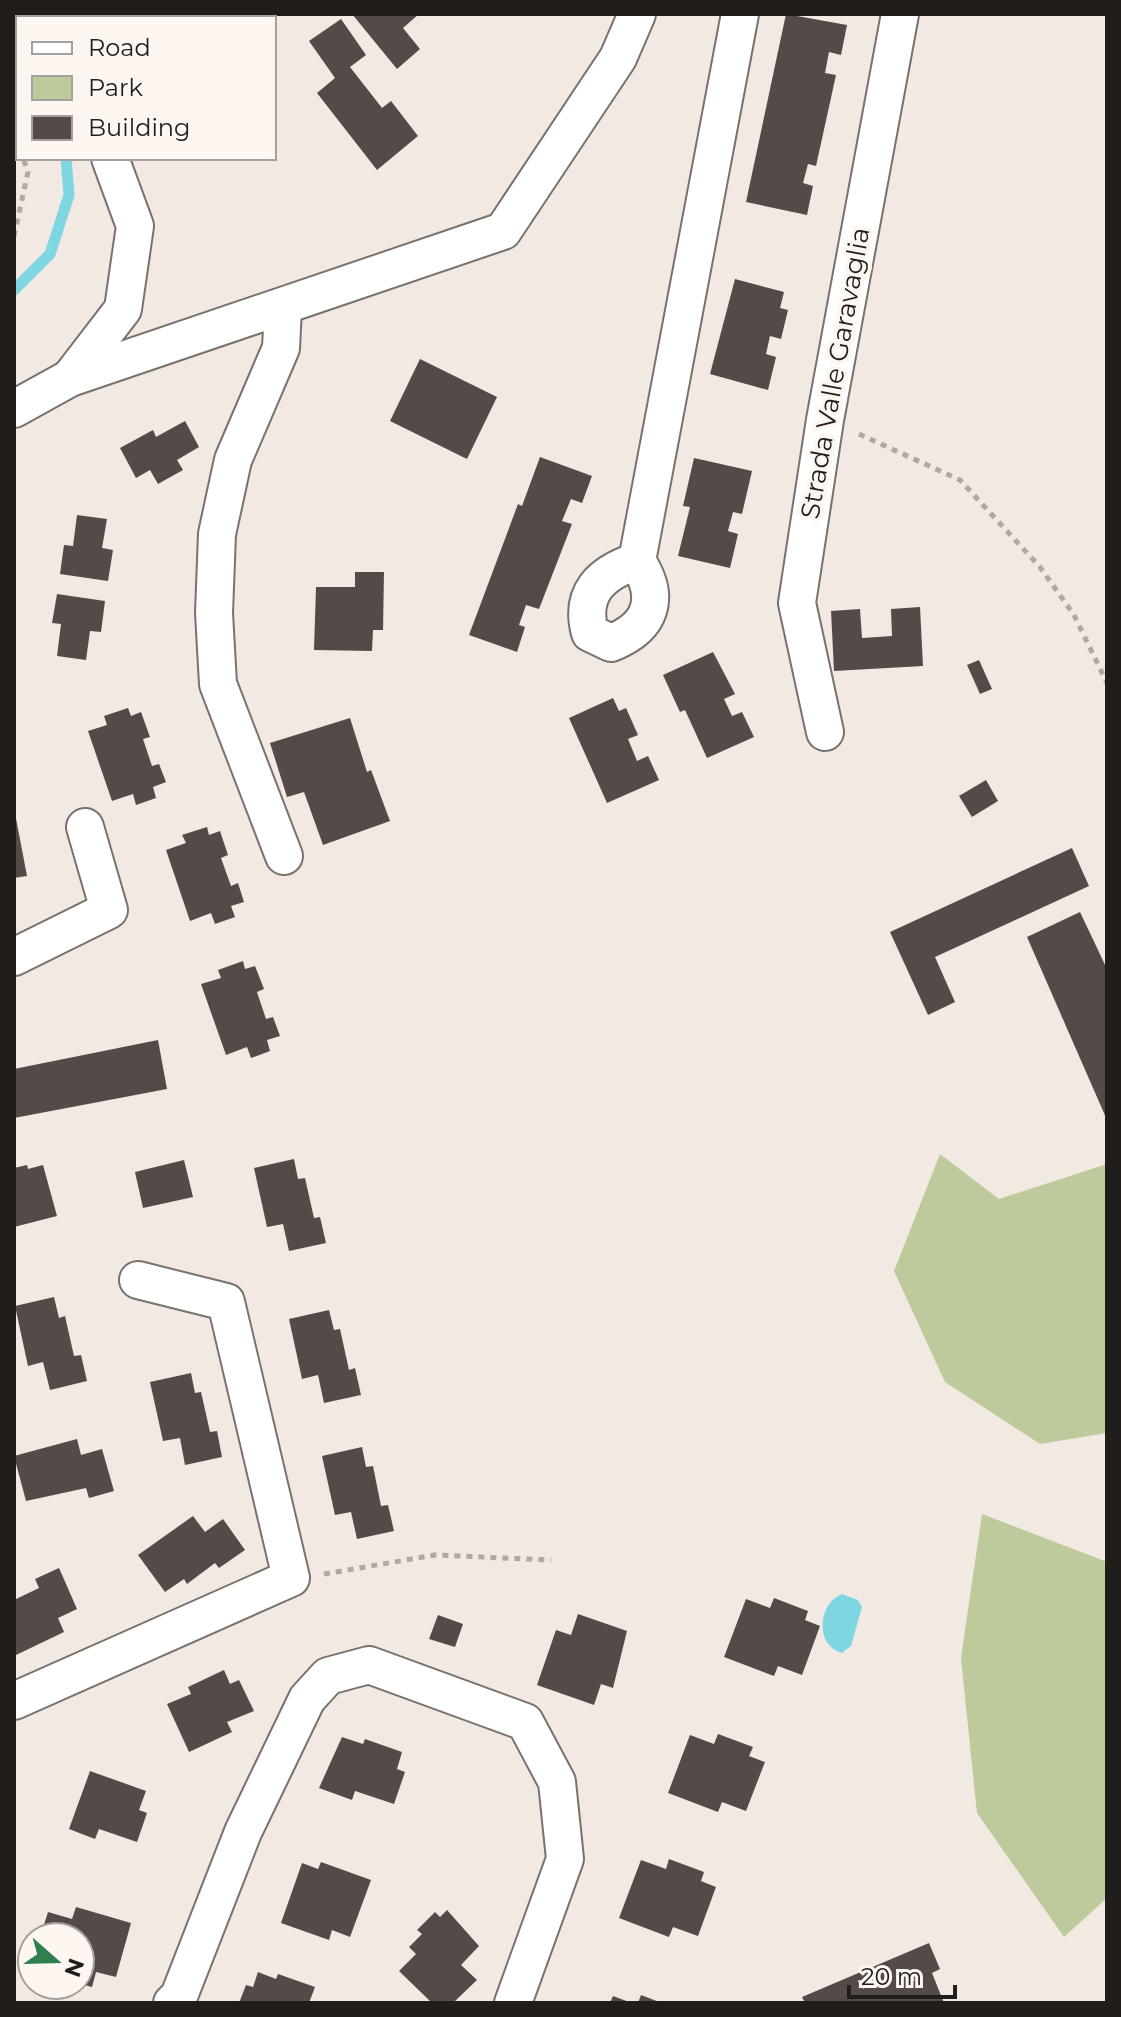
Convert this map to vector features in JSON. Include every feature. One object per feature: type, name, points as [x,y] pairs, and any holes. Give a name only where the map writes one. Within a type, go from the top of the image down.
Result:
[{"type":"street","points":[[14,409],[70,378],[503,231],[618,58],[637,14]]},
{"type":"street","points":[[637,561],[740,14]]},
{"type":"street","name":"Strada Valle Garavaglia","points":[[825,732],[797,603],[825,420],[900,14]]},
{"type":"street","points":[[70,378],[123,309],[135,226],[111,160]]},
{"type":"street","points":[[283,308],[281,348],[233,460],[217,534],[214,613],[218,684],[284,856]]},
{"type":"street","points":[[14,957],[109,910],[85,827]]},
{"type":"street","points":[[14,1701],[291,1578],[226,1302],[138,1280]]},
{"type":"street","points":[[172,2003],[179,1996],[243,1832],[307,1699],[328,1676],[369,1665],[525,1722],[557,1782],[565,1859],[513,2003]]},
{"type":"path","points":[[14,236],[28,172],[24,160]]},
{"type":"path","points":[[825,420],[960,480],[1040,567],[1074,615],[1107,683]]},
{"type":"path","points":[[291,1578],[368,1569],[435,1555],[551,1560]]},
{"type":"green space","points":[[940,1154],[999,1199],[1107,1164],[1107,1433],[1040,1444],[945,1382],[894,1271]]},
{"type":"green space","points":[[982,1514],[1107,1562],[1107,1898],[1064,1937],[977,1813],[961,1658]]},
{"type":"water","points":[[842,1594],[858,1600],[862,1607],[851,1646],[842,1653],[827,1642],[822,1625],[828,1606]]},
{"type":"building","points":[[352,14],[419,14],[403,28],[420,49],[397,69]]},
{"type":"building","points":[[786,14],[847,25],[841,55],[829,52],[825,73],[836,75],[816,166],[808,164],[803,183],[813,186],[807,215],[746,202]]},
{"type":"building","points":[[341,19],[366,55],[350,67],[382,108],[391,101],[418,136],[377,170],[317,93],[335,78],[309,41]]},
{"type":"building","points":[[735,279],[784,292],[780,308],[788,310],[781,339],[770,336],[766,354],[776,357],[768,390],[710,374]]},
{"type":"building","points":[[420,359],[497,397],[467,459],[390,421]]},
{"type":"building","points":[[185,421],[199,447],[177,460],[183,470],[158,484],[150,470],[136,478],[120,448],[153,430],[156,437]]},
{"type":"building","points":[[540,457],[592,476],[582,503],[571,499],[562,521],[572,524],[539,609],[526,605],[519,625],[525,627],[517,652],[469,635],[518,504],[522,506]]},
{"type":"building","points":[[694,458],[752,471],[742,514],[733,512],[728,531],[738,534],[730,568],[678,556],[690,507],[683,506]]},
{"type":"building","points":[[77,515],[107,519],[102,548],[113,550],[108,581],[60,574],[64,545],[73,546]]},
{"type":"building","points":[[355,572],[384,572],[383,630],[373,630],[372,651],[314,650],[316,587],[355,587]]},
{"type":"building","points":[[57,594],[105,601],[101,632],[90,631],[86,660],[57,656],[61,624],[52,623]]},
{"type":"building","points":[[920,607],[923,666],[834,671],[831,611],[860,609],[862,638],[892,636],[891,609]]},
{"type":"building","points":[[713,652],[735,694],[724,699],[732,716],[742,712],[754,737],[707,758],[685,710],[680,712],[663,675]]},
{"type":"building","points":[[979,660],[992,689],[980,694],[967,665]]},
{"type":"building","points":[[613,698],[619,711],[626,708],[638,735],[628,739],[637,761],[648,756],[659,780],[607,803],[569,718]]},
{"type":"building","points":[[128,708],[131,716],[141,712],[150,737],[143,739],[152,766],[159,764],[166,782],[153,787],[156,798],[136,805],[133,794],[112,801],[88,731],[107,725],[104,716]]},
{"type":"building","points":[[350,718],[367,772],[371,770],[390,821],[323,845],[304,792],[287,797],[270,743]]},
{"type":"building","points":[[986,780],[998,801],[972,817],[959,796]]},
{"type":"building","points":[[14,808],[27,876],[14,878]]},
{"type":"building","points":[[207,827],[209,835],[220,831],[228,855],[221,858],[231,886],[238,883],[244,902],[231,906],[235,917],[215,924],[211,913],[190,921],[166,850],[186,843],[182,835]]},
{"type":"building","points":[[1072,848],[1089,886],[935,957],[955,1002],[928,1015],[890,932]]},
{"type":"building","points":[[1080,912],[1107,969],[1107,1120],[1027,937]]},
{"type":"building","points":[[243,961],[245,969],[255,966],[264,989],[257,992],[266,1019],[273,1017],[280,1036],[267,1040],[270,1051],[251,1058],[247,1047],[226,1055],[201,984],[221,978],[218,970]]},
{"type":"building","points":[[158,1040],[167,1089],[14,1118],[14,1069]]},
{"type":"building","points":[[294,1159],[298,1179],[305,1178],[314,1218],[320,1217],[326,1243],[289,1251],[283,1224],[267,1227],[254,1168]]},
{"type":"building","points":[[184,1160],[193,1197],[143,1208],[135,1172]]},
{"type":"building","points":[[27,1165],[28,1169],[43,1165],[57,1216],[14,1227],[14,1168]]},
{"type":"building","points":[[54,1297],[59,1318],[65,1316],[74,1356],[81,1355],[87,1381],[50,1390],[43,1362],[28,1366],[15,1306]]},
{"type":"building","points":[[329,1310],[334,1330],[340,1329],[349,1370],[355,1368],[361,1395],[324,1403],[318,1375],[302,1379],[289,1319]]},
{"type":"building","points":[[191,1373],[195,1393],[201,1392],[210,1432],[217,1431],[222,1457],[185,1465],[180,1438],[163,1441],[150,1382]]},
{"type":"building","points":[[77,1439],[81,1455],[102,1449],[114,1491],[89,1498],[86,1488],[26,1501],[14,1456]]},
{"type":"building","points":[[362,1447],[366,1467],[373,1466],[381,1506],[388,1505],[394,1531],[357,1539],[351,1512],[335,1515],[322,1456]]},
{"type":"building","points":[[193,1516],[205,1532],[223,1519],[245,1550],[219,1568],[215,1563],[187,1584],[184,1579],[165,1592],[138,1555]]},
{"type":"building","points":[[59,1568],[77,1609],[58,1618],[64,1632],[14,1656],[14,1600],[39,1588],[35,1579]]},
{"type":"building","points":[[774,1598],[808,1611],[805,1620],[820,1626],[802,1675],[778,1666],[774,1676],[724,1657],[746,1599],[770,1608]]},
{"type":"building","points":[[578,1614],[627,1631],[613,1688],[601,1684],[594,1705],[537,1685],[556,1630],[571,1635]]},
{"type":"building","points":[[438,1615],[463,1624],[455,1647],[429,1639]]},
{"type":"building","points":[[224,1670],[230,1684],[239,1680],[254,1711],[227,1722],[232,1732],[189,1752],[167,1704],[191,1694],[188,1687]]},
{"type":"building","points":[[718,1734],[753,1747],[749,1756],[765,1762],[746,1811],[722,1802],[718,1812],[668,1793],[690,1735],[714,1744]]},
{"type":"building","points":[[342,1737],[363,1744],[365,1739],[402,1752],[397,1769],[405,1772],[394,1804],[355,1791],[352,1800],[319,1788]]},
{"type":"building","points":[[90,1771],[146,1791],[139,1810],[147,1813],[137,1842],[99,1829],[95,1839],[69,1829]]},
{"type":"building","points":[[669,1859],[704,1872],[701,1881],[716,1887],[698,1936],[673,1927],[669,1937],[619,1918],[641,1860],[666,1869]]},
{"type":"building","points":[[321,1862],[371,1880],[350,1937],[332,1930],[329,1940],[281,1923],[302,1863],[318,1869]]},
{"type":"building","points":[[76,1907],[131,1923],[116,1977],[96,1972],[96,1921],[45,1921],[48,1912],[72,1919]]},
{"type":"building","points":[[447,1910],[479,1946],[461,1965],[477,1980],[453,2003],[432,2003],[399,1971],[416,1954],[409,1947],[422,1934],[417,1930],[435,1912],[440,1917]]},
{"type":"building","points":[[929,1943],[940,1969],[932,1973],[944,2003],[805,2003],[802,1997]]},
{"type":"building","points":[[258,1972],[276,1979],[278,1974],[315,1987],[309,2003],[239,2003],[246,1985],[253,1987]]},
{"type":"building","points":[[641,1995],[662,2003],[638,2003]]},
{"type":"building","points":[[613,1996],[632,2003],[610,2003]]},
{"type":"waterway","points":[[14,290],[50,254],[69,195],[66,160]]}]
